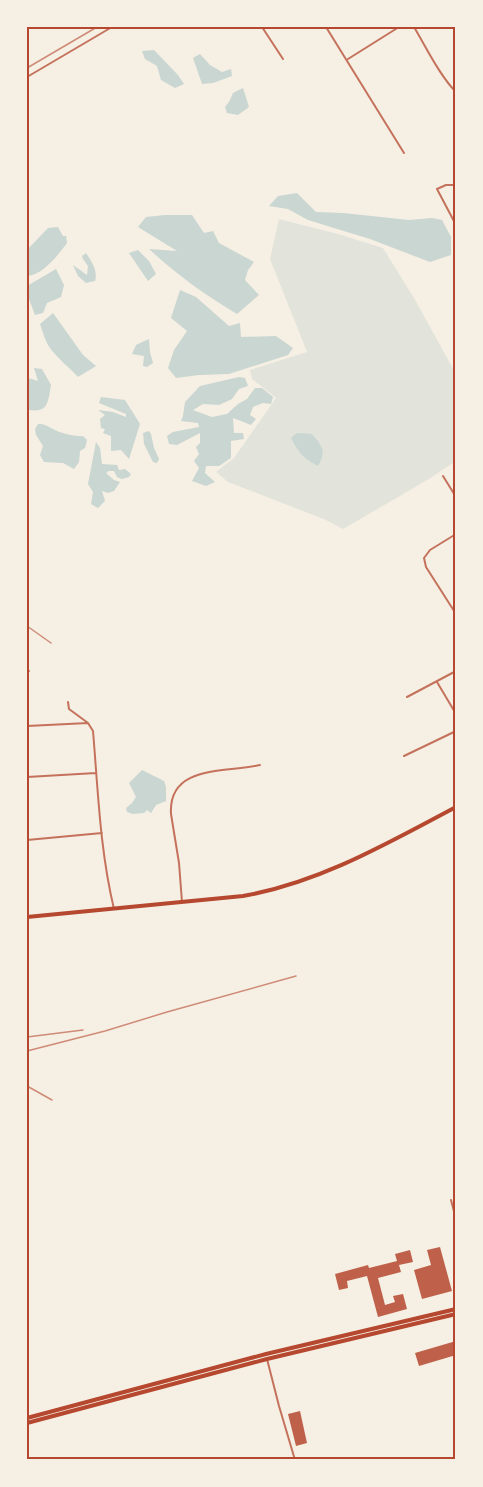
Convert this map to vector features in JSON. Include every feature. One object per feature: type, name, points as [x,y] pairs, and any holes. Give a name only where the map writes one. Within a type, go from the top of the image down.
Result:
[{"type":"main road","points":[[27,917],[266,892],[335,868],[456,807]]},
{"type":"main road","points":[[27,1418],[456,1309]]},
{"type":"main road","points":[[266,1357],[456,1314]]},
{"type":"main road","points":[[27,1423],[89,1404]]},
{"type":"street","points":[[27,77],[112,27]]},
{"type":"street","points":[[262,27],[283,59]]},
{"type":"street","points":[[326,27],[404,153]]},
{"type":"street","points":[[347,60],[399,27]]},
{"type":"street","points":[[414,27],[456,92]]},
{"type":"street","points":[[453,185],[446,184],[437,189],[456,225]]},
{"type":"street","points":[[443,476],[456,498]]},
{"type":"street","points":[[456,534],[430,550],[424,558],[426,567],[456,614]]},
{"type":"street","points":[[407,697],[456,671]]},
{"type":"street","points":[[437,682],[456,714]]},
{"type":"street","points":[[68,702],[69,709],[88,723],[93,731],[102,832],[114,909]]},
{"type":"street","points":[[27,726],[88,723]]},
{"type":"street","points":[[404,756],[456,731]]},
{"type":"street","points":[[182,902],[179,863],[170,806],[172,796],[183,783],[199,774],[260,765]]},
{"type":"street","points":[[27,777],[96,773]]},
{"type":"street","points":[[27,840],[102,832]]},
{"type":"street","points":[[451,1200],[456,1219]]},
{"type":"street","points":[[266,1357],[294,1460]]},
{"type":"shaded area","points":[[154,50],[184,84],[175,88],[161,80],[157,66],[145,59],[142,51]]},
{"type":"shaded area","points":[[200,54],[210,65],[222,72],[231,69],[232,76],[213,83],[202,84],[193,58]]},
{"type":"shaded area","points":[[243,88],[249,107],[238,115],[227,113],[225,107],[233,93]]},
{"type":"shaded area","points":[[297,193],[316,212],[409,220],[432,218],[442,220],[451,237],[451,255],[430,262],[370,239],[308,220],[288,209],[269,206],[278,196]]},
{"type":"shaded area","points":[[192,215],[204,233],[213,231],[219,243],[254,262],[245,280],[259,295],[237,314],[191,284],[159,258],[149,249],[177,251],[138,227],[146,217]]},
{"type":"shaded area","points":[[279,219],[383,248],[456,374],[456,461],[343,529],[326,520],[228,482],[216,472],[234,458],[276,398],[252,379],[250,370],[307,352],[270,259]]},
{"type":"shaded area","points":[[58,227],[63,236],[66,236],[67,243],[44,268],[27,276],[27,250],[48,228]]},
{"type":"shaded area","points":[[138,250],[149,261],[156,274],[148,281],[129,253]]},
{"type":"shaded area","points":[[86,253],[94,267],[96,277],[95,281],[86,283],[78,276],[73,265],[87,275],[88,266],[82,256]]},
{"type":"shaded area","points":[[56,269],[64,285],[61,297],[47,303],[43,313],[35,315],[27,294],[27,286]]},
{"type":"shaded area","points":[[180,290],[196,297],[229,326],[240,323],[241,337],[276,336],[293,348],[288,355],[229,374],[176,378],[168,368],[174,350],[187,331],[171,318]]},
{"type":"shaded area","points":[[53,313],[83,355],[96,366],[78,377],[53,352],[45,339],[40,324]]},
{"type":"shaded area","points":[[149,339],[153,363],[147,367],[143,366],[144,356],[132,354],[136,345]]},
{"type":"shaded area","points":[[27,367],[28,378],[38,381],[34,368],[42,369],[51,385],[46,405],[40,410],[29,410]]},
{"type":"shaded area","points":[[239,377],[245,378],[248,386],[239,389],[232,399],[219,405],[203,404],[193,410],[212,417],[227,414],[247,399],[255,388],[262,388],[273,397],[271,404],[263,403],[253,407],[250,415],[256,419],[251,425],[233,418],[234,433],[243,433],[244,439],[231,441],[231,458],[219,466],[206,466],[205,473],[215,482],[206,486],[192,481],[199,468],[194,461],[199,454],[196,447],[200,443],[200,433],[177,445],[169,444],[167,436],[173,432],[199,427],[198,423],[181,421],[185,402],[200,386]]},
{"type":"shaded area","points":[[101,397],[125,400],[140,424],[129,459],[121,450],[111,451],[111,436],[103,433],[105,429],[101,428],[100,419],[105,415],[98,410],[126,417],[126,414],[99,403]]},
{"type":"shaded area","points":[[38,424],[68,434],[83,436],[87,440],[85,448],[80,451],[79,462],[74,469],[63,463],[44,462],[40,455],[43,446],[35,429]]},
{"type":"shaded area","points":[[149,431],[159,459],[157,463],[153,462],[144,444],[143,433]]},
{"type":"shaded area","points":[[297,433],[312,434],[321,445],[323,452],[318,466],[305,458],[296,448],[291,438]]},
{"type":"shaded area","points":[[96,442],[100,448],[102,464],[117,465],[119,470],[125,469],[131,474],[122,479],[117,477],[114,471],[106,473],[120,482],[114,491],[108,493],[102,491],[105,501],[98,508],[91,504],[93,492],[88,484]]},
{"type":"shaded area","points":[[142,770],[164,781],[166,801],[156,805],[151,813],[147,810],[144,813],[133,814],[127,812],[126,808],[136,797],[129,783]]},
{"type":"building","points":[[440,1247],[452,1291],[422,1299],[414,1270],[431,1265],[427,1250]]},
{"type":"building","points":[[410,1250],[413,1262],[399,1265],[401,1272],[378,1278],[385,1305],[395,1302],[393,1296],[403,1294],[407,1309],[378,1317],[367,1276],[347,1281],[348,1288],[339,1290],[335,1274],[368,1265],[369,1268],[397,1261],[395,1254]]},
{"type":"building","points":[[456,1341],[456,1355],[419,1366],[415,1353]]},
{"type":"building","points":[[300,1411],[307,1443],[296,1446],[288,1414]]},
{"type":"railway","points":[[27,68],[97,27]]},
{"type":"railway","points":[[27,626],[51,643]]},
{"type":"railway","points":[[27,1051],[296,976]]},
{"type":"railway","points":[[27,1037],[83,1030]]},
{"type":"railway","points":[[27,1086],[52,1100]]}]
